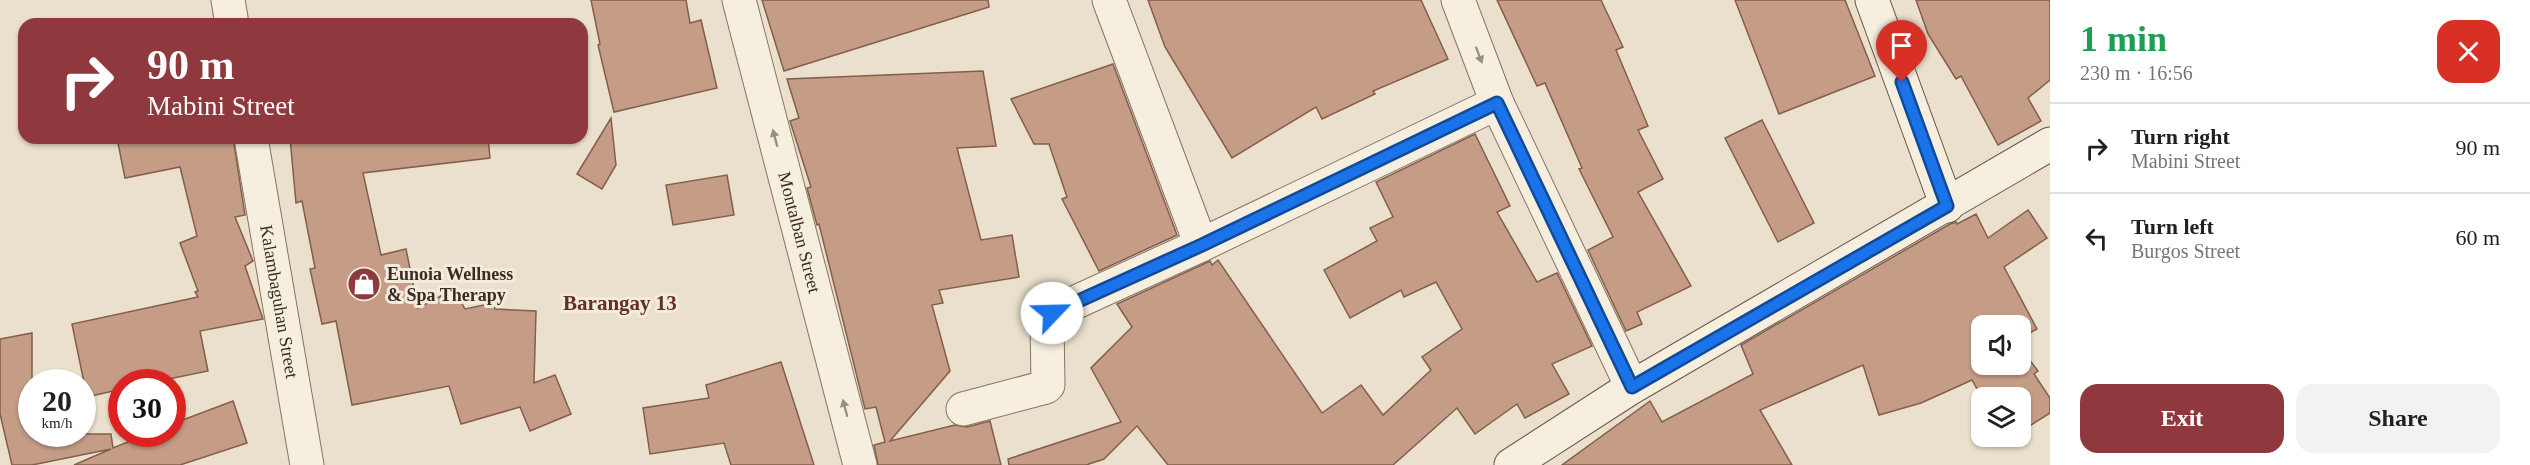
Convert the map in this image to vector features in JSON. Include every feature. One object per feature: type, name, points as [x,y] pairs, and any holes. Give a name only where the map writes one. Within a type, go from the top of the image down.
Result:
[{"type":"street","points":[[228,0],[231,18]]},
{"type":"street","name":"Montalban Street","points":[[739,0],[860,465]]},
{"type":"street","points":[[1109,0],[1202,245]]},
{"type":"street","points":[[1458,0],[1497,103],[1632,387]]},
{"type":"street","points":[[1872,0],[1947,206]]},
{"type":"street","points":[[963,409],[1046,387],[1047,321],[1052,313],[1202,245],[1497,103]]},
{"type":"street","name":"Kalambaguhan Street","points":[[253,144],[307,465]]},
{"type":"street","points":[[1511,465],[1632,387],[1947,206],[2050,144]]},
{"type":"building","points":[[591,0],[686,0],[690,23],[701,20],[717,88],[614,112],[598,45],[600,44]]},
{"type":"building","points":[[762,0],[988,0],[989,7],[784,71]]},
{"type":"building","points":[[1148,0],[1421,0],[1448,59],[1373,91],[1375,94],[1322,119],[1316,107],[1232,158],[1165,47]]},
{"type":"building","points":[[1497,0],[1601,0],[1623,47],[1616,50],[1648,126],[1638,130],[1663,179],[1638,192],[1691,286],[1637,312],[1642,324],[1626,331],[1588,250],[1613,237],[1579,169],[1582,168],[1545,83],[1537,86]]},
{"type":"building","points":[[1735,0],[1845,0],[1875,76],[1779,114]]},
{"type":"building","points":[[1916,0],[2050,0],[2050,80],[2028,98],[2041,121],[1998,145],[1961,76],[1956,79],[1928,34]]},
{"type":"building","points":[[1113,64],[1177,235],[1099,271],[1062,199],[1067,197],[1049,144],[1034,144],[1011,99]]},
{"type":"building","points":[[983,71],[996,146],[957,148],[981,240],[1012,235],[1019,277],[939,290],[943,303],[932,305],[950,371],[890,441],[955,425],[967,427],[990,421],[1001,465],[878,465],[874,445],[885,442],[876,407],[865,409],[819,224],[817,225],[807,188],[811,187],[790,121],[799,118],[787,79]]},
{"type":"building","points":[[611,118],[616,165],[602,189],[577,174]]},
{"type":"building","points":[[1762,120],[1814,223],[1778,242],[1725,138]]},
{"type":"building","points":[[1475,134],[1510,206],[1497,212],[1537,282],[1557,273],[1592,346],[1552,364],[1569,394],[1525,418],[1517,404],[1475,434],[1457,408],[1393,465],[1168,465],[1137,426],[1104,459],[1086,465],[1009,465],[1008,459],[1121,422],[1091,368],[1132,327],[1117,304],[1210,261],[1212,265],[1218,260],[1322,413],[1361,385],[1383,415],[1431,370],[1422,357],[1462,329],[1436,282],[1404,297],[1401,290],[1350,318],[1324,270],[1377,241],[1370,228],[1393,217],[1376,182]]},
{"type":"building","points":[[118,144],[234,144],[245,215],[235,217],[253,261],[245,266],[263,319],[200,331],[208,371],[186,375],[186,369],[108,369],[108,392],[96,395],[96,369],[81,369],[72,324],[198,297],[195,292],[198,291],[180,243],[197,236],[180,167],[125,178]]},
{"type":"building","points":[[291,144],[489,144],[490,158],[363,173],[381,255],[406,249],[418,308],[454,289],[465,309],[493,303],[495,309],[536,311],[534,383],[555,375],[571,414],[530,431],[520,407],[461,424],[449,386],[352,405],[336,321],[322,324],[310,269],[315,268],[302,201],[296,203]]},
{"type":"building","points":[[727,175],[734,215],[673,225],[666,185]]},
{"type":"building","points":[[2028,210],[2047,238],[2004,267],[2030,315],[1971,315],[1971,375],[2031,375],[2031,362],[2038,371],[2034,374],[2050,398],[2050,413],[2031,425],[2031,387],[1976,387],[1972,380],[1921,403],[1879,415],[1863,365],[1760,410],[1792,465],[1562,465],[1650,401],[1662,422],[1753,374],[1741,345],[1950,224],[1956,222],[1957,224],[1976,214],[1988,238]]},
{"type":"building","points":[[2031,318],[2037,329],[2031,332]]},
{"type":"building","points":[[32,333],[32,369],[18,369],[18,447],[96,447],[96,434],[108,434],[108,447],[113,448],[186,447],[186,419],[233,401],[247,443],[180,465],[74,465],[111,449],[32,465],[12,465],[0,414],[0,339]]},
{"type":"building","points":[[781,362],[814,465],[731,465],[724,443],[650,454],[643,408],[709,398],[706,385]]},
{"type":"place","name":"Eunoia Wellness & Spa Therapy","points":[[364,284]]},
{"type":"district","name":"Barangay 13","points":[[620,303]]},
{"type":"route","points":[[1052,313],[1202,245],[1497,103],[1632,387],[1947,206],[1902,82]]}]
